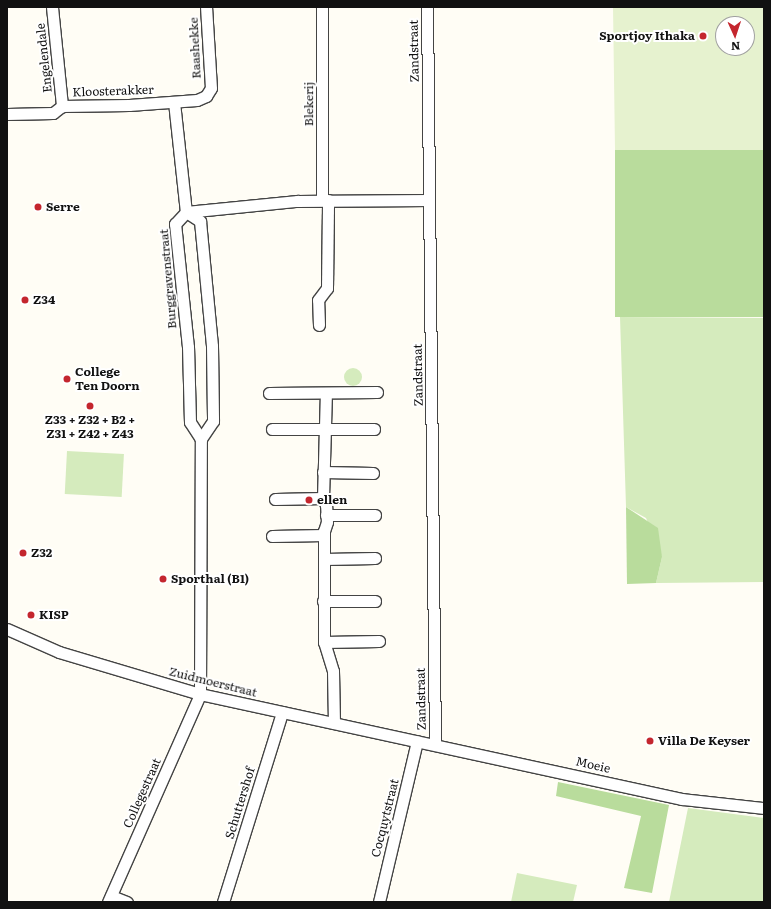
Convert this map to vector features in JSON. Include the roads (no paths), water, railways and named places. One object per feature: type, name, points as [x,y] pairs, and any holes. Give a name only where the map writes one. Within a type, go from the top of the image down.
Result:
[{"type":"street","name":"Engelendale","points":[[52,7],[62,106]]},
{"type":"street","name":"Raashekke","points":[[206,7],[211,88]]},
{"type":"street","name":"Blekerij","points":[[318,325],[318,300],[327,288],[322,7]]},
{"type":"street","name":"Zandstraat","points":[[427,7],[435,743]]},
{"type":"street","name":"Kloosterakker","points":[[7,114],[53,113],[62,106],[197,100],[206,96],[211,88]]},
{"type":"street","points":[[174,102],[186,212]]},
{"type":"street","points":[[186,212],[325,200],[429,200]]},
{"type":"street","points":[[186,212],[200,221],[212,346],[213,421],[201,439],[200,694]]},
{"type":"street","name":"Burggravenstraat","points":[[186,212],[175,224],[188,348],[190,422],[201,439]]},
{"type":"street","points":[[270,393],[377,392]]},
{"type":"street","points":[[326,393],[326,429],[322,498],[326,515],[324,535],[323,601],[324,642],[333,671],[334,723]]},
{"type":"street","points":[[272,429],[374,429]]},
{"type":"street","points":[[323,472],[373,473]]},
{"type":"street","points":[[275,499],[322,498]]},
{"type":"street","points":[[326,515],[375,515]]},
{"type":"street","points":[[272,536],[324,535]]},
{"type":"street","points":[[324,558],[375,558]]},
{"type":"street","points":[[323,601],[375,601]]},
{"type":"street","name":"Zuidmoerstraat","points":[[7,629],[59,652],[200,694],[418,741]]},
{"type":"street","points":[[324,642],[379,641]]},
{"type":"street","name":"Collegestraat","points":[[110,899],[200,694]]},
{"type":"street","name":"Schuttershof","points":[[223,902],[282,712]]},
{"type":"street","name":"Moeie","points":[[418,741],[435,743],[682,799],[764,808]]},
{"type":"street","name":"Cocquytstraat","points":[[379,902],[418,741]]},
{"type":"street","points":[[110,899],[127,902]]},
{"type":"place","name":"Sportjoy Ithaka","points":[[703,36]]},
{"type":"place","name":"Serre","points":[[38,207]]},
{"type":"place","name":"Z34","points":[[25,300]]},
{"type":"place","name":"College Ten Doorn","points":[[67,379]]},
{"type":"place","name":"Z33 + Z32 + B2 + Z31 + Z42 + Z43","points":[[90,406]]},
{"type":"place","name":"ellen","points":[[309,500]]},
{"type":"place","name":"Z32","points":[[23,553]]},
{"type":"place","name":"Sporthal (B1)","points":[[163,579]]},
{"type":"place","name":"KISP","points":[[31,615]]},
{"type":"place","name":"Villa De Keyser","points":[[650,741]]}]
